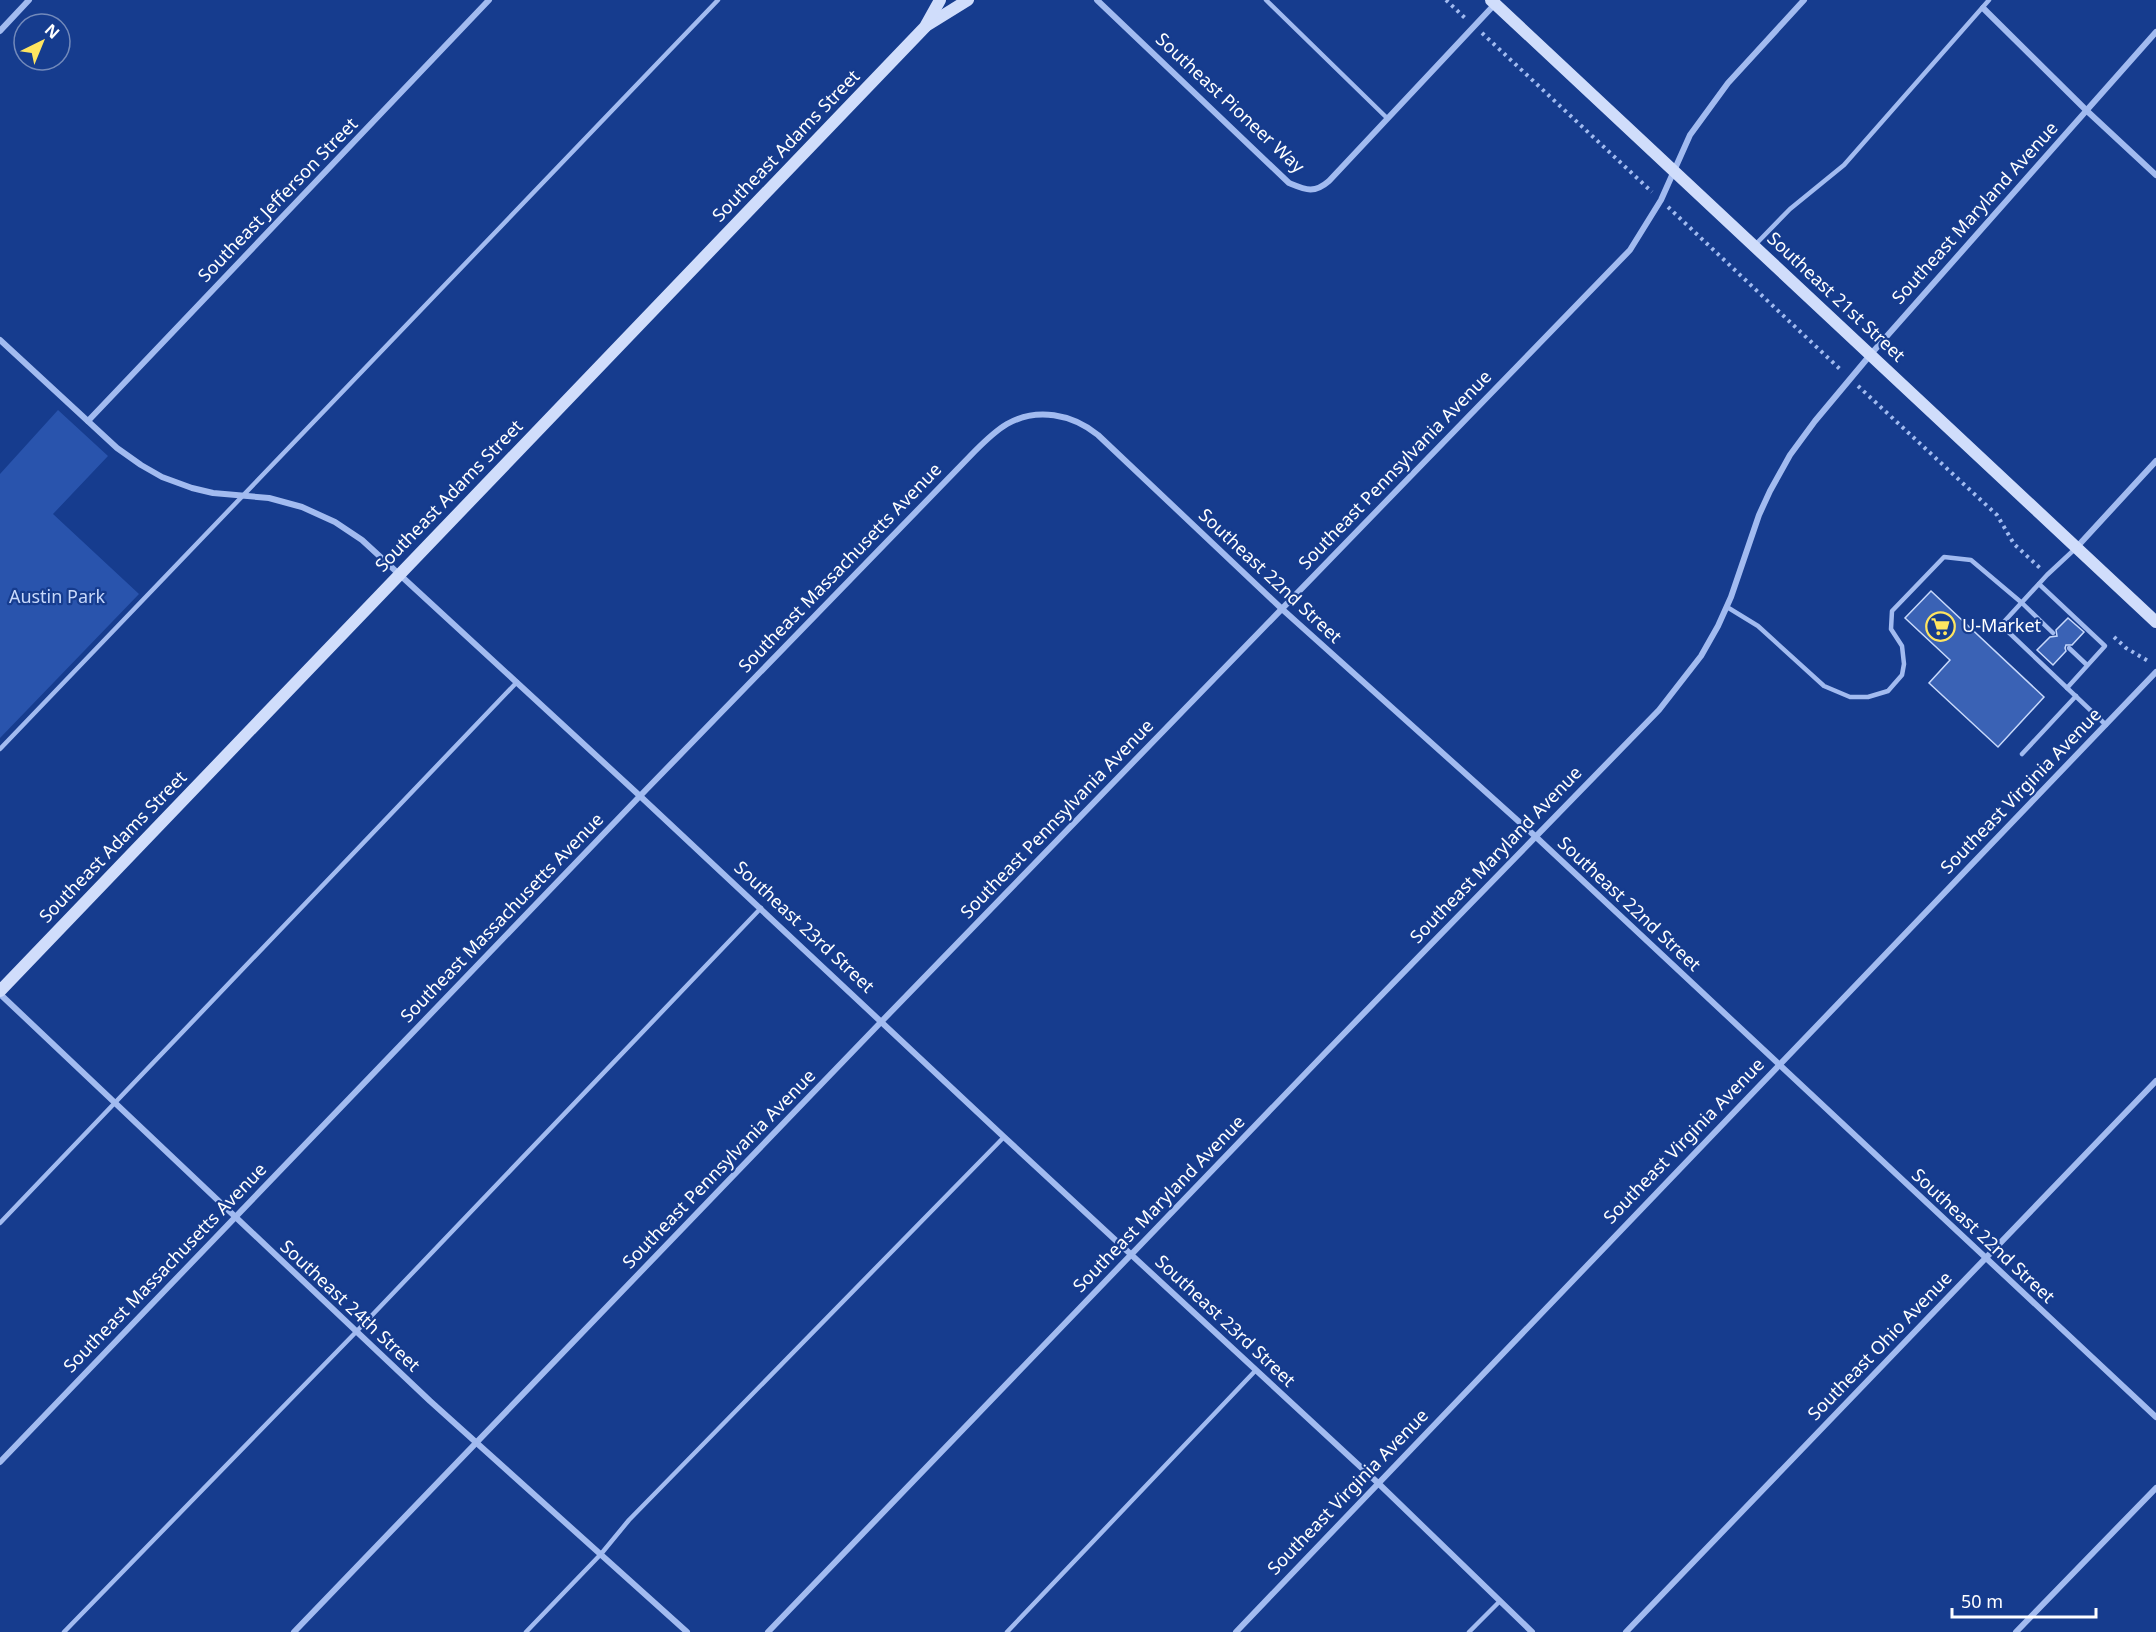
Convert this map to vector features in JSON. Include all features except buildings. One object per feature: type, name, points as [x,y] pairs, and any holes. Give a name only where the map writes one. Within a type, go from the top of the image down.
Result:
[{"type":"main road","name":"Southeast Adams Street","points":[[925,27],[940,0]]},
{"type":"main road","name":"Southeast Adams Street","points":[[0,993],[925,27],[968,0]]},
{"type":"main road","name":"Southeast 21st Street","points":[[1493,2],[2156,622]]},
{"type":"street","points":[[0,30],[29,0]]},
{"type":"street","name":"Southeast Jefferson Street","points":[[88,421],[489,0]]},
{"type":"street","name":"Southeast Pioneer Way","points":[[1097,0],[1289,183],[1306,190],[1321,188],[1329,180],[1493,2]]},
{"type":"street","name":"Southeast Pennsylvania Avenue","points":[[294,1632],[882,1020],[1630,250],[1661,200],[1690,135],[1728,83],[1804,0]]},
{"type":"street","points":[[1983,8],[2086,110],[2156,175]]},
{"type":"street","name":"Southeast Maryland Avenue","points":[[768,1632],[1676,690],[1701,656],[1727,607],[1770,491],[1790,455],[1871,354],[2156,32]]},
{"type":"street","name":"Southeast 23rd Street","points":[[0,340],[117,448],[162,477],[213,493],[269,498],[291,504],[335,522],[362,540],[882,1020],[1004,1137],[1378,1483],[1532,1632]]},
{"type":"street","name":"Southeast 22nd Street","points":[[1039,414],[1060,416],[1089,428],[1282,609],[1535,836],[2156,1417]]},
{"type":"street","name":"Southeast Massachusetts Avenue","points":[[0,1462],[975,451],[1007,424],[1024,416],[1039,414]]},
{"type":"street","points":[[2076,548],[2156,462]]},
{"type":"street","name":"Southeast Virginia Avenue","points":[[1236,1632],[2156,672]]},
{"type":"street","name":"Southeast 24th Street","points":[[0,993],[356,1332],[687,1632]]},
{"type":"street","name":"Southeast Ohio Avenue","points":[[1626,1632],[2156,1081]]},
{"type":"street","points":[[2016,1632],[2156,1488]]},
{"type":"lane","points":[[0,749],[718,0]]},
{"type":"lane","points":[[1266,0],[1387,118]]},
{"type":"lane","points":[[1754,246],[1790,209],[1844,165],[1989,0]]},
{"type":"lane","points":[[2076,548],[2047,575],[2001,625],[2106,725]]},
{"type":"lane","points":[[1727,607],[1758,626],[1824,686],[1850,697],[1868,697],[1887,691],[1902,675],[1904,664],[1902,646],[1891,628],[1892,611],[1944,557],[1971,560],[2053,633]]},
{"type":"lane","points":[[2039,584],[2105,646],[2067,688]]},
{"type":"lane","points":[[2069,648],[2087,665]]},
{"type":"lane","points":[[0,1223],[517,682]]},
{"type":"lane","points":[[2022,754],[2076,696]]},
{"type":"lane","points":[[64,1632],[356,1332],[761,908]]},
{"type":"lane","points":[[526,1632],[601,1554],[629,1520],[1004,1137]]},
{"type":"lane","points":[[1007,1632],[1256,1370]]},
{"type":"lane","points":[[1469,1632],[1500,1601]]},
{"type":"path","points":[[1446,0],[1997,515],[2014,544],[2047,575]]},
{"type":"path","points":[[2108,632],[2126,648],[2156,665]]},
{"type":"green space","name":"Austin Park","points":[[58,410],[108,456],[53,514],[139,594],[0,738],[0,474]]},
{"type":"place","name":"U-Market","points":[[1941,626]]}]
